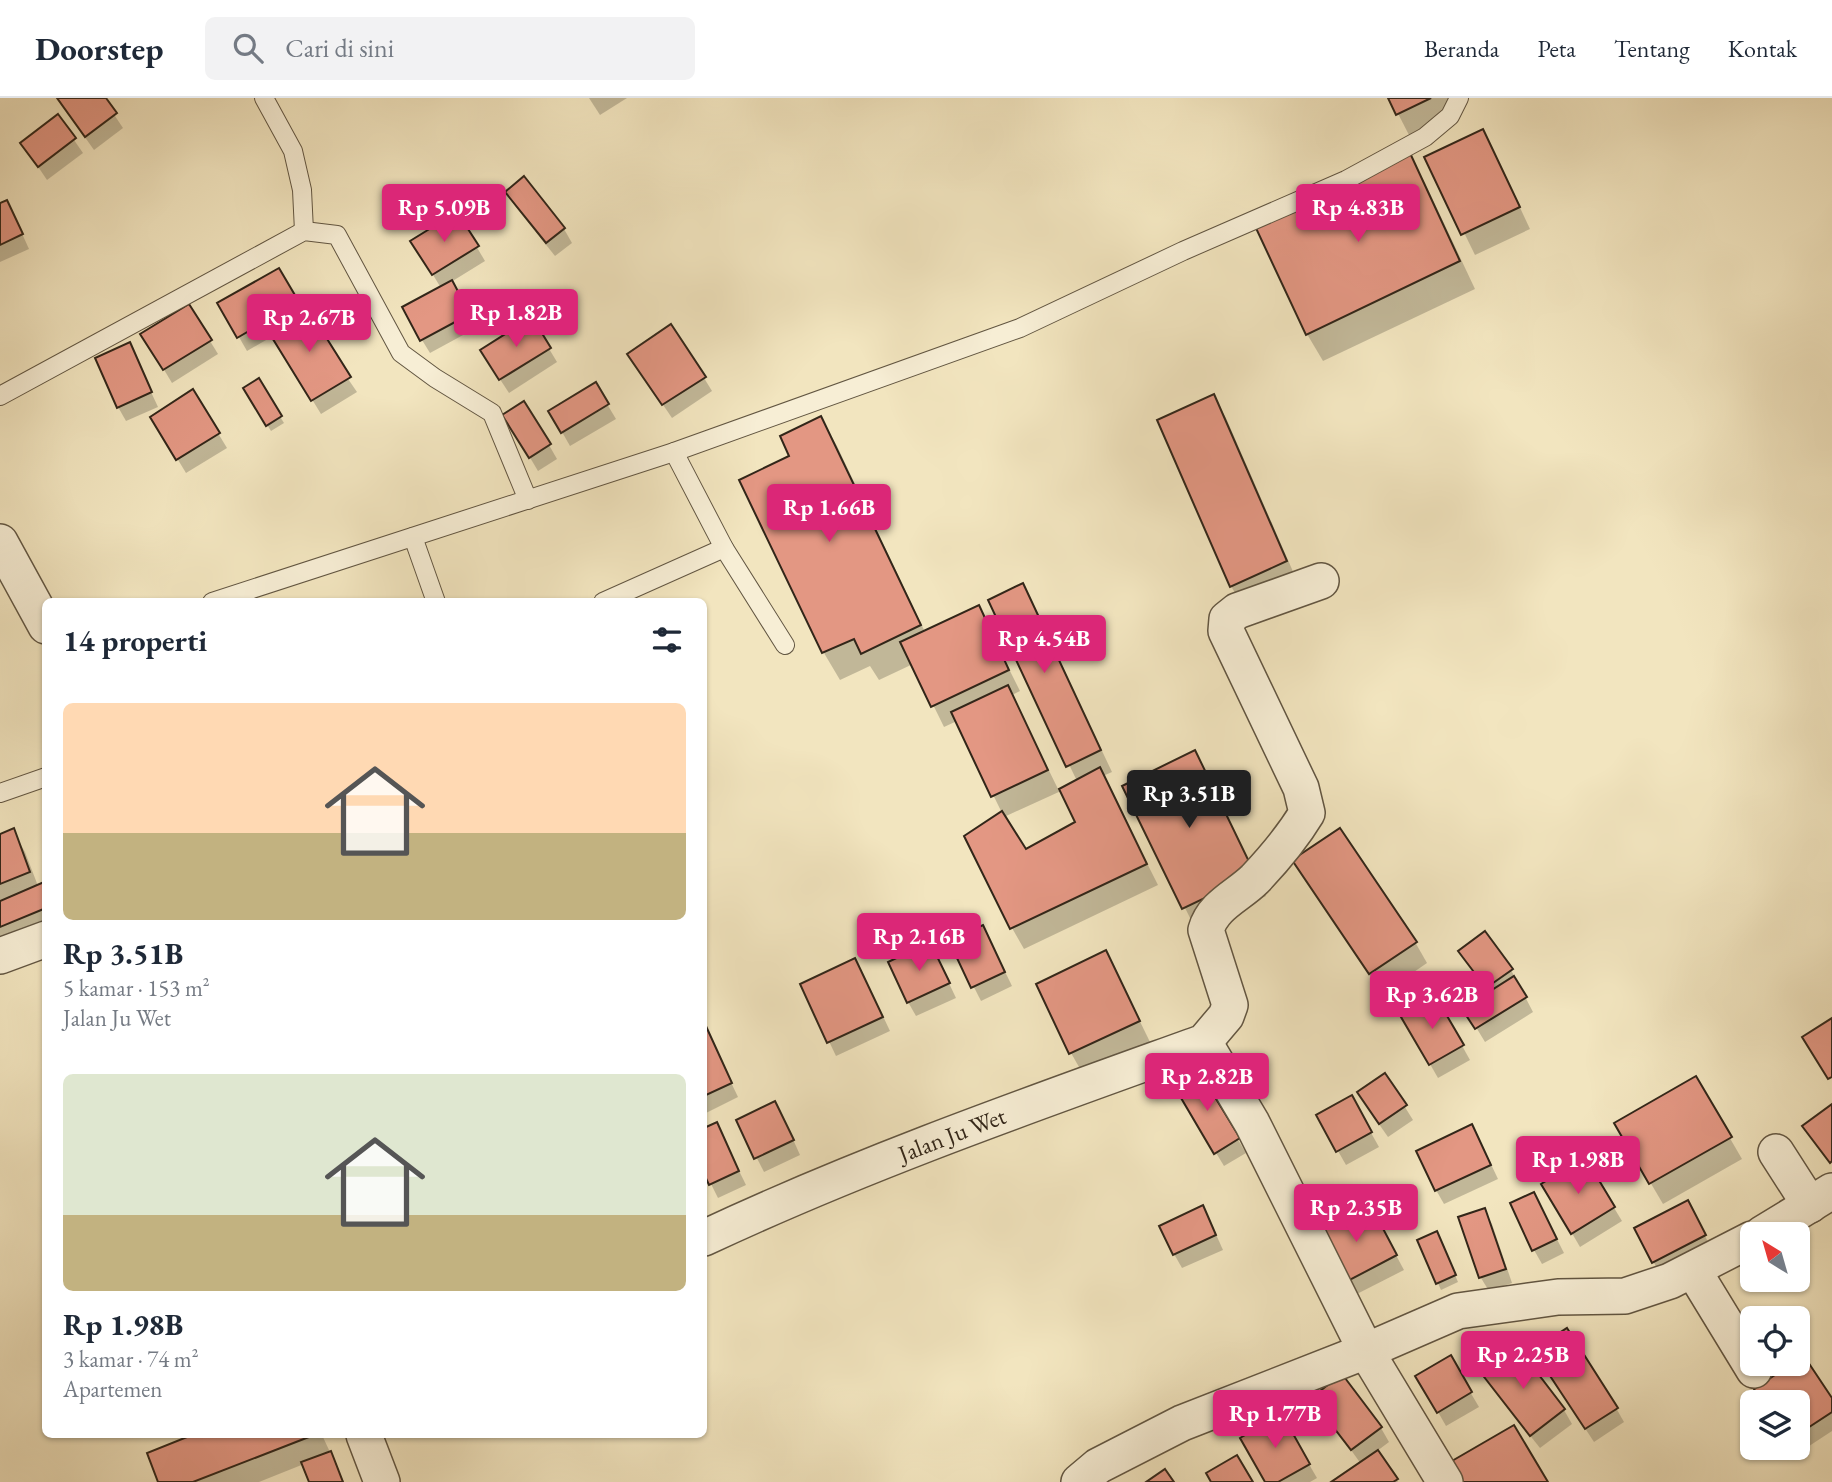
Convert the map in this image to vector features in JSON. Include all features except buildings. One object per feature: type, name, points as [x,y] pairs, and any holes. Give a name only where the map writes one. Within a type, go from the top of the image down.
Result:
[{"type":"street","points":[[0,542],[42,619]]},
{"type":"street","points":[[1321,581],[1237,611],[1227,619],[1226,631],[1301,789],[1307,813],[1299,827],[1254,880],[1209,918],[1206,930],[1230,1004],[1226,1016],[1204,1041],[1252,1123],[1366,1351],[1445,1482]]},
{"type":"street","points":[[0,956],[42,940]]},
{"type":"street","name":"Jalan Ju Wet","points":[[707,1237],[795,1196],[1001,1115],[1204,1041]]},
{"type":"street","points":[[1776,1152],[1821,1198],[1782,1222]]},
{"type":"street","points":[[1079,1482],[1098,1466],[1182,1423],[1366,1351],[1458,1311],[1558,1297],[1625,1296],[1670,1281],[1740,1245]]},
{"type":"street","points":[[1693,1270],[1740,1347]]},
{"type":"street","points":[[365,1438],[382,1482]]},
{"type":"lane","points":[[264,98],[293,151],[302,190],[304,231]]},
{"type":"lane","points":[[224,598],[674,452],[1020,328],[1183,251],[1346,180],[1425,137],[1450,116],[1458,98]]},
{"type":"lane","points":[[0,396],[304,231],[337,235],[401,353],[435,378],[492,413],[528,499]]},
{"type":"lane","points":[[674,452],[724,548],[785,645]]},
{"type":"lane","points":[[413,537],[435,598]]},
{"type":"lane","points":[[612,598],[724,548]]},
{"type":"lane","points":[[0,793],[42,778]]}]
